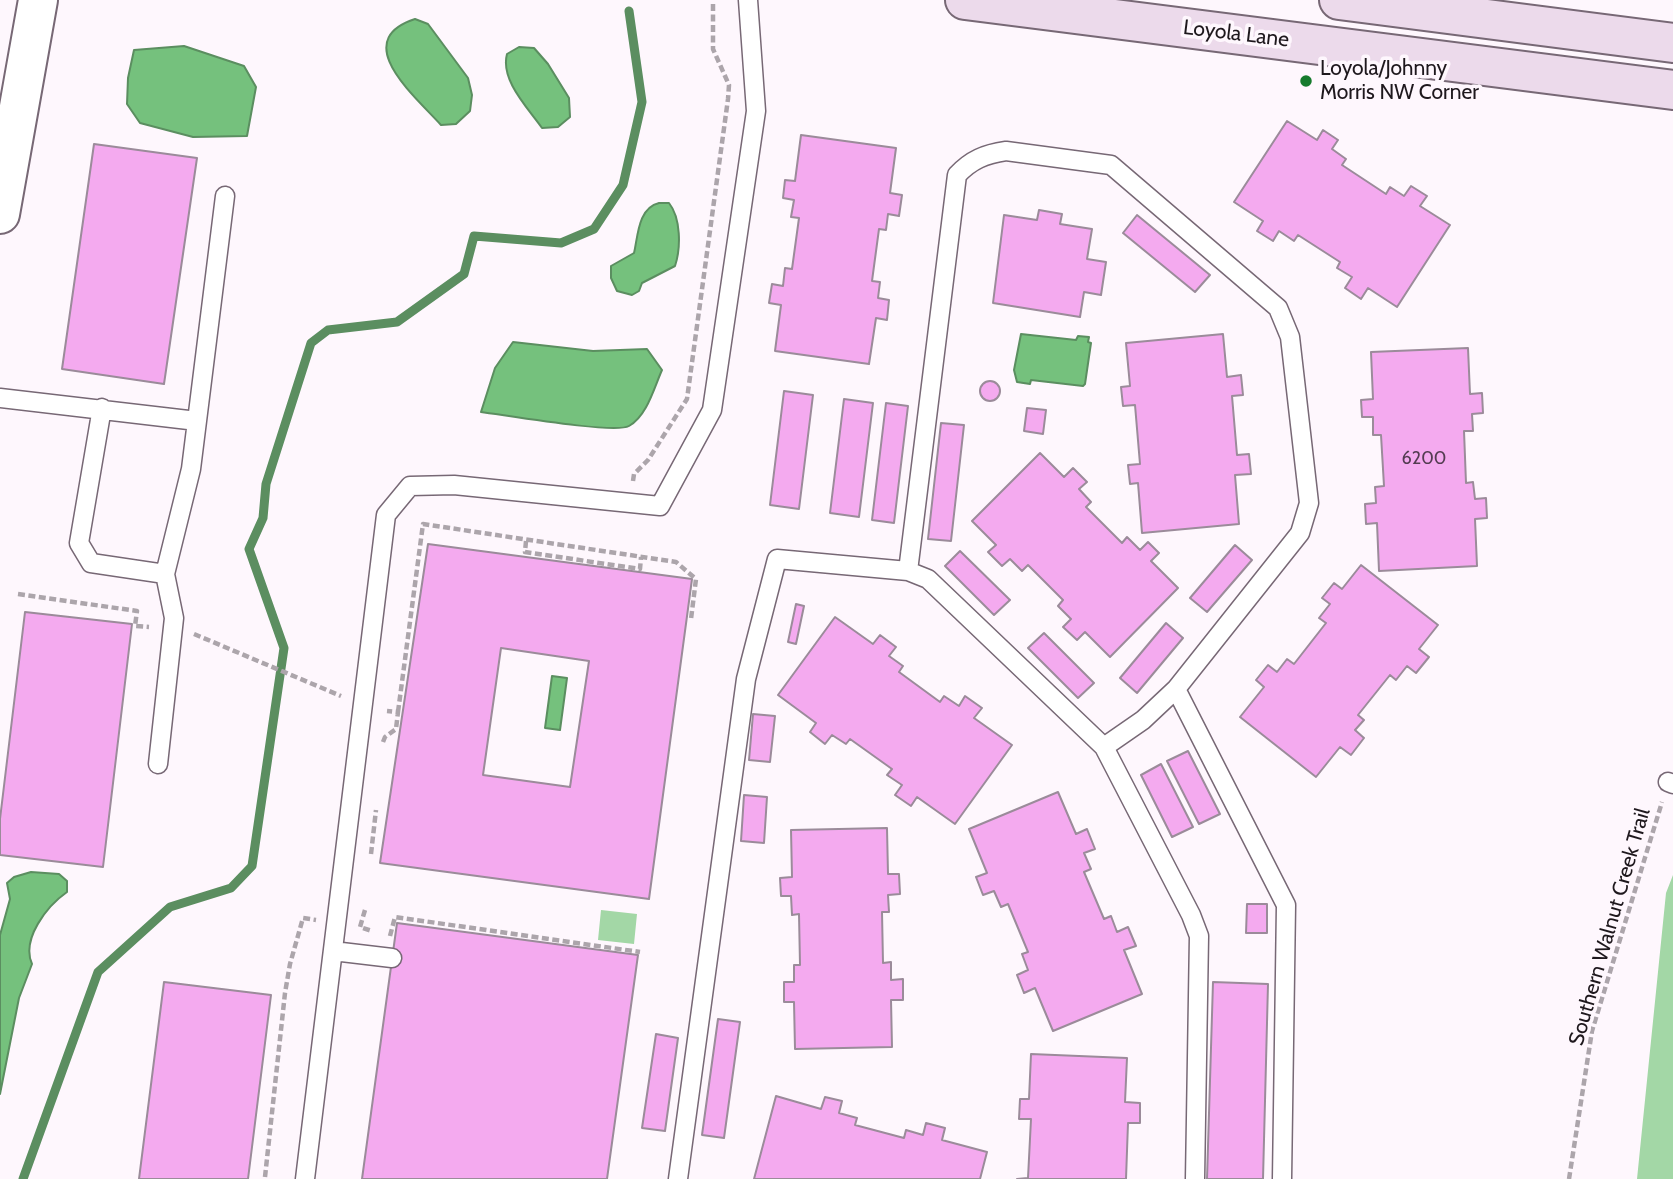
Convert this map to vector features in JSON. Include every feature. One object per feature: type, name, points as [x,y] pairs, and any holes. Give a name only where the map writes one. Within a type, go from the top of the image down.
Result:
[{"type":"main road","name":"Loyola Lane","points":[[965,0],[1179,13],[1673,90]]},
{"type":"main road","points":[[1339,0],[1673,43]]},
{"type":"street","points":[[0,214],[38,0]]},
{"type":"lane","points":[[306,1179],[386,515],[410,486],[454,485],[660,506],[712,410],[757,111],[748,0]]},
{"type":"lane","points":[[908,570],[957,175],[968,163],[997,152],[1111,165],[1278,308],[1290,337],[1309,503],[1300,533],[1176,689],[1143,720],[1104,747]]},
{"type":"lane","points":[[158,764],[174,618],[165,574],[191,469],[225,196]]},
{"type":"lane","points":[[0,398],[197,421]]},
{"type":"lane","points":[[102,408],[79,543],[91,563],[165,574]]},
{"type":"lane","points":[[678,1179],[746,680],[777,559],[908,570],[928,579],[1104,747],[1191,915],[1199,936],[1195,1179]]},
{"type":"lane","points":[[1176,689],[1286,905],[1282,1179]]},
{"type":"lane","points":[[333,951],[392,958]]},
{"type":"path","points":[[632,490],[634,474],[648,460],[687,399],[729,86],[713,49],[713,4]]},
{"type":"path","points":[[382,755],[385,737],[396,729],[423,524],[676,562],[696,579],[691,619]]},
{"type":"path","points":[[526,540],[525,552],[640,569],[641,557]]},
{"type":"path","points":[[18,594],[137,611],[135,626],[149,627]]},
{"type":"path","points":[[191,633],[340,696]]},
{"type":"path","points":[[387,711],[398,712]]},
{"type":"path","name":"Southern Walnut Creek Trail","points":[[1569,1179],[1592,1031],[1671,783]]},
{"type":"path","points":[[370,854],[376,807]]},
{"type":"path","points":[[360,927],[390,936],[395,917],[640,952]]},
{"type":"path","points":[[265,1177],[290,964],[303,918],[318,921]]},
{"type":"shaded area","points":[[415,19],[428,24],[468,78],[472,95],[470,111],[456,124],[441,125],[404,85],[387,55],[387,41],[396,29]]},
{"type":"shaded area","points":[[184,46],[244,66],[256,87],[247,136],[193,137],[140,123],[127,104],[128,78],[134,50]]},
{"type":"shaded area","points":[[519,47],[534,48],[548,64],[569,98],[570,117],[558,127],[542,128],[511,84],[506,64],[507,54]]},
{"type":"shaded area","points":[[669,203],[676,217],[679,242],[675,266],[642,283],[639,291],[632,295],[617,291],[611,278],[611,266],[634,253],[643,217],[652,206]]},
{"type":"shaded area","points":[[1021,334],[1076,340],[1078,336],[1089,337],[1088,342],[1091,343],[1085,384],[1083,386],[1031,380],[1030,384],[1017,382],[1014,370]]},
{"type":"shaded area","points":[[513,342],[593,351],[647,349],[662,370],[641,416],[629,426],[603,428],[481,412],[495,368]]},
{"type":"shaded area","points":[[552,676],[567,678],[560,730],[545,728]]},
{"type":"shaded area","points":[[31,872],[59,874],[67,881],[67,892],[44,914],[33,934],[30,944],[32,964],[19,998],[0,1094],[0,935],[10,899],[7,883],[14,877]]},
{"type":"shaded area","points":[[1673,875],[1673,1179],[1637,1179],[1666,893]]},
{"type":"shaded area","points":[[601,910],[637,914],[634,944],[598,940]]},
{"type":"building","points":[[1287,121],[1317,140],[1323,130],[1338,140],[1332,149],[1346,159],[1342,165],[1386,194],[1390,187],[1404,196],[1411,186],[1427,196],[1420,206],[1450,225],[1397,307],[1368,288],[1361,299],[1345,288],[1352,277],[1337,268],[1340,262],[1298,235],[1294,241],[1279,231],[1273,241],[1257,231],[1263,221],[1234,202]]},
{"type":"building","points":[[801,135],[896,148],[890,193],[902,195],[899,216],[888,214],[886,230],[879,229],[872,281],[880,282],[878,298],[889,300],[887,320],[876,318],[869,364],[775,351],[781,305],[769,303],[772,284],[783,286],[785,268],[792,269],[799,218],[791,217],[794,200],[783,198],[785,180],[795,181]]},
{"type":"building","points":[[94,144],[197,158],[164,384],[62,369]]},
{"type":"building","points":[[1039,210],[1062,214],[1060,224],[1092,229],[1087,259],[1106,262],[1101,295],[1084,292],[1080,317],[993,303],[1004,215],[1037,220]]},
{"type":"building","points":[[1137,215],[1210,275],[1195,292],[1123,233]]},
{"type":"building","points":[[1223,334],[1227,377],[1241,375],[1243,395],[1232,396],[1237,455],[1249,454],[1251,474],[1235,475],[1239,524],[1142,533],[1138,483],[1130,484],[1128,465],[1140,464],[1135,405],[1123,406],[1121,387],[1130,386],[1126,343]]},
{"type":"building","points":[[1468,348],[1470,394],[1482,393],[1483,413],[1472,414],[1473,431],[1464,431],[1466,483],[1473,482],[1475,499],[1486,498],[1487,518],[1475,519],[1477,566],[1379,571],[1377,523],[1366,524],[1365,504],[1376,503],[1375,487],[1384,486],[1381,435],[1373,435],[1373,417],[1362,417],[1361,400],[1373,399],[1371,352]]},
{"type":"building","points":[[990,381],[997,384],[1000,391],[997,398],[990,401],[983,398],[980,391],[983,384]]},
{"type":"building","points":[[784,391],[813,395],[799,509],[770,505]]},
{"type":"building","points":[[844,399],[873,403],[859,517],[830,513]]},
{"type":"building","points":[[886,403],[908,406],[894,523],[872,520]]},
{"type":"building","points":[[1027,408],[1046,410],[1043,434],[1024,431]]},
{"type":"building","points":[[941,423],[964,425],[951,541],[928,539]]},
{"type":"building","points":[[1040,453],[1064,477],[1073,468],[1087,482],[1079,489],[1091,502],[1086,507],[1122,543],[1127,537],[1140,550],[1148,542],[1159,553],[1151,561],[1178,588],[1110,657],[1085,632],[1077,640],[1063,627],[1071,619],[1058,606],[1063,600],[1028,565],[1022,571],[1010,559],[1002,566],[988,552],[996,545],[972,521]]},
{"type":"building","points":[[428,544],[692,579],[649,899],[380,863]],"holes":[[[501,648],[589,661],[570,787],[483,775]]]},
{"type":"building","points":[[1235,545],[1252,560],[1207,612],[1190,598]]},
{"type":"building","points":[[960,551],[1010,600],[994,615],[945,566]]},
{"type":"building","points":[[1361,565],[1438,625],[1419,649],[1429,657],[1416,673],[1407,666],[1396,680],[1390,675],[1358,715],[1364,720],[1355,730],[1364,738],[1351,755],[1340,747],[1316,777],[1240,717],[1264,687],[1256,680],[1268,665],[1277,672],[1287,659],[1294,664],[1326,623],[1319,618],[1330,604],[1322,598],[1334,583],[1342,589]]},
{"type":"building","points":[[796,604],[804,606],[796,644],[788,642]]},
{"type":"building","points":[[25,612],[132,624],[103,867],[0,855],[0,819]]},
{"type":"building","points":[[835,617],[873,644],[880,635],[896,647],[889,656],[903,666],[899,672],[940,702],[944,696],[959,706],[965,696],[982,708],[974,718],[1012,745],[955,824],[917,797],[911,806],[895,795],[902,785],[887,775],[892,769],[850,739],[846,744],[832,735],[825,744],[810,732],[816,723],[778,695]]},
{"type":"building","points":[[1166,623],[1183,638],[1137,693],[1120,678]]},
{"type":"building","points":[[1044,633],[1094,683],[1078,698],[1028,648]]},
{"type":"building","points":[[753,714],[775,716],[770,762],[749,760]]},
{"type":"building","points":[[1188,751],[1220,814],[1199,824],[1167,761]]},
{"type":"building","points":[[1161,764],[1193,827],[1172,837],[1141,775]]},
{"type":"building","points":[[1058,792],[1076,834],[1087,829],[1095,849],[1084,853],[1091,869],[1084,872],[1104,919],[1111,916],[1117,932],[1128,927],[1136,946],[1124,950],[1142,994],[1053,1031],[1035,988],[1024,993],[1017,975],[1028,970],[1022,954],[1028,952],[1008,904],[1001,907],[994,891],[983,895],[976,877],[987,873],[969,829]]},
{"type":"building","points":[[744,795],[767,797],[764,843],[741,841]]},
{"type":"building","points":[[887,828],[888,874],[899,874],[900,894],[888,895],[889,912],[882,912],[883,963],[891,962],[891,980],[903,979],[903,1000],[891,1000],[892,1047],[795,1049],[794,1002],[784,1002],[784,982],[794,982],[794,965],[800,965],[799,914],[792,915],[791,896],[781,896],[780,878],[792,877],[791,830]]},
{"type":"building","points":[[1247,904],[1267,904],[1267,933],[1246,933]]},
{"type":"building","points":[[397,923],[638,955],[607,1179],[362,1179]]},
{"type":"building","points":[[164,982],[271,995],[248,1179],[139,1179]]},
{"type":"building","points":[[1213,982],[1268,984],[1263,1179],[1207,1179]]},
{"type":"building","points":[[718,1019],[740,1022],[724,1138],[702,1135]]},
{"type":"building","points":[[656,1034],[678,1038],[665,1131],[642,1128]]},
{"type":"building","points":[[1031,1054],[1127,1058],[1125,1102],[1140,1103],[1140,1123],[1128,1123],[1126,1179],[1017,1179],[1028,1178],[1031,1119],[1019,1119],[1020,1099],[1029,1099]]},
{"type":"building","points":[[776,1096],[821,1109],[825,1097],[842,1101],[839,1113],[857,1118],[855,1125],[904,1138],[906,1130],[923,1135],[926,1123],[945,1128],[942,1140],[987,1152],[980,1179],[754,1179]]},
{"type":"waterway","points":[[23,1179],[98,972],[170,907],[231,888],[252,866],[284,648],[249,549],[263,518],[266,484],[311,343],[328,330],[397,322],[464,274],[474,236],[561,243],[594,229],[623,185],[642,102],[629,11]]},
{"type":"place","name":"Loyola/Johnny Morris NW Corner","points":[[1306,81]]}]
